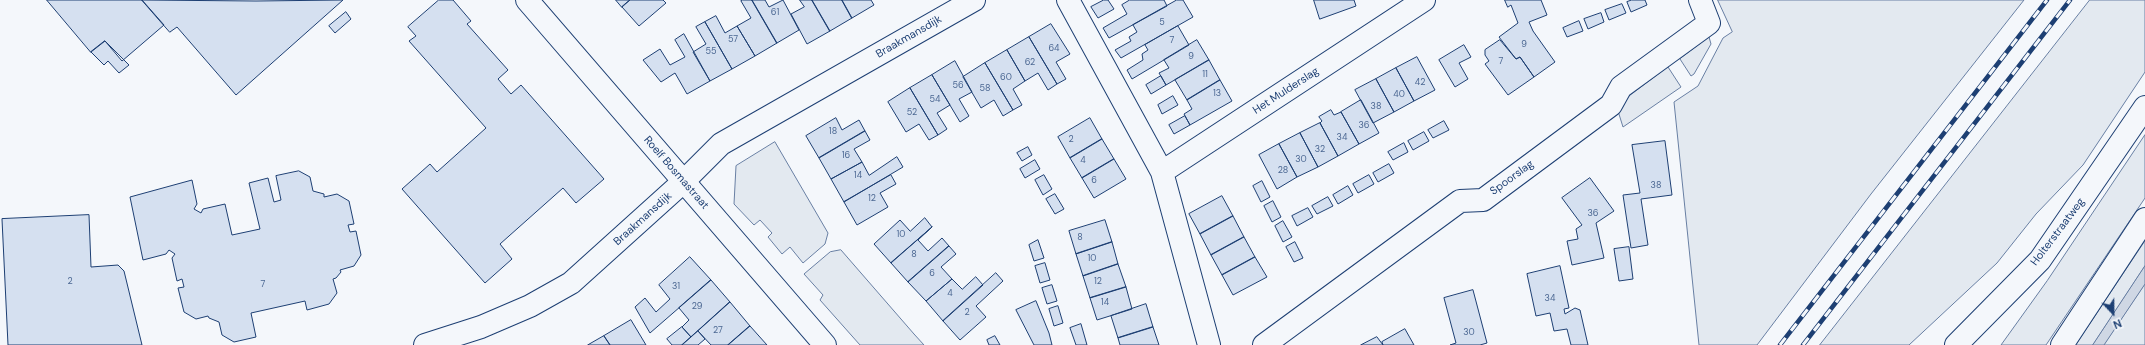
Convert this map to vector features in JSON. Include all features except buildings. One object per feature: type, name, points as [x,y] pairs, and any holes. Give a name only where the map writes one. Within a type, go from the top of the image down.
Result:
[{"type":"street","name":"Roelf Bosmastraat","points":[[527,0],[825,345]]},
{"type":"street","name":"Braakmansdijk","points":[[425,345],[481,328],[530,306],[571,283],[683,182],[721,144],[974,0]]},
{"type":"street","points":[[1068,0],[1162,172],[1209,345]]},
{"type":"street","name":"Spoorslag","points":[[1264,345],[1460,201],[1483,200],[1611,105],[1621,87],[1709,23],[1700,0]]},
{"type":"street","name":"Het Mulderslag","points":[[1162,172],[1414,4]]},
{"type":"street","name":"Holterstraatweg","points":[[1956,345],[2040,260],[2145,106]]},
{"type":"street","points":[[2062,345],[2145,219]]},
{"type":"shaded area","points":[[1718,0],[2024,0],[1871,194],[1757,345],[1699,345],[1674,102],[1698,86],[1723,38],[1732,32]]},
{"type":"shaded area","points":[[2090,0],[2145,0],[2145,72],[2083,165],[2036,214],[1997,263],[1909,345],[1820,345]]},
{"type":"shaded area","points":[[1709,37],[1711,44],[1694,74],[1691,76],[1680,59]]},
{"type":"shaded area","points":[[1668,67],[1681,87],[1623,127],[1618,111],[1624,100]]},
{"type":"shaded area","points":[[2145,135],[2145,198],[2046,345],[2001,345],[2047,281]]},
{"type":"shaded area","points":[[775,142],[828,233],[825,244],[803,263],[790,247],[782,254],[768,237],[772,233],[760,220],[754,225],[734,204],[736,166]]},
{"type":"shaded area","points":[[2145,241],[2145,266],[2093,345],[2076,345]]},
{"type":"shaded area","points":[[841,250],[924,345],[860,345],[820,300],[823,295],[804,274],[830,252]]},
{"type":"shaded area","points":[[2145,266],[2145,284],[2104,345],[2093,345]]},
{"type":"shaded area","points":[[2145,284],[2145,345],[2104,345]]},
{"type":"railway","points":[[1780,345],[2047,0]]},
{"type":"railway","points":[[1803,345],[2070,0]]}]
